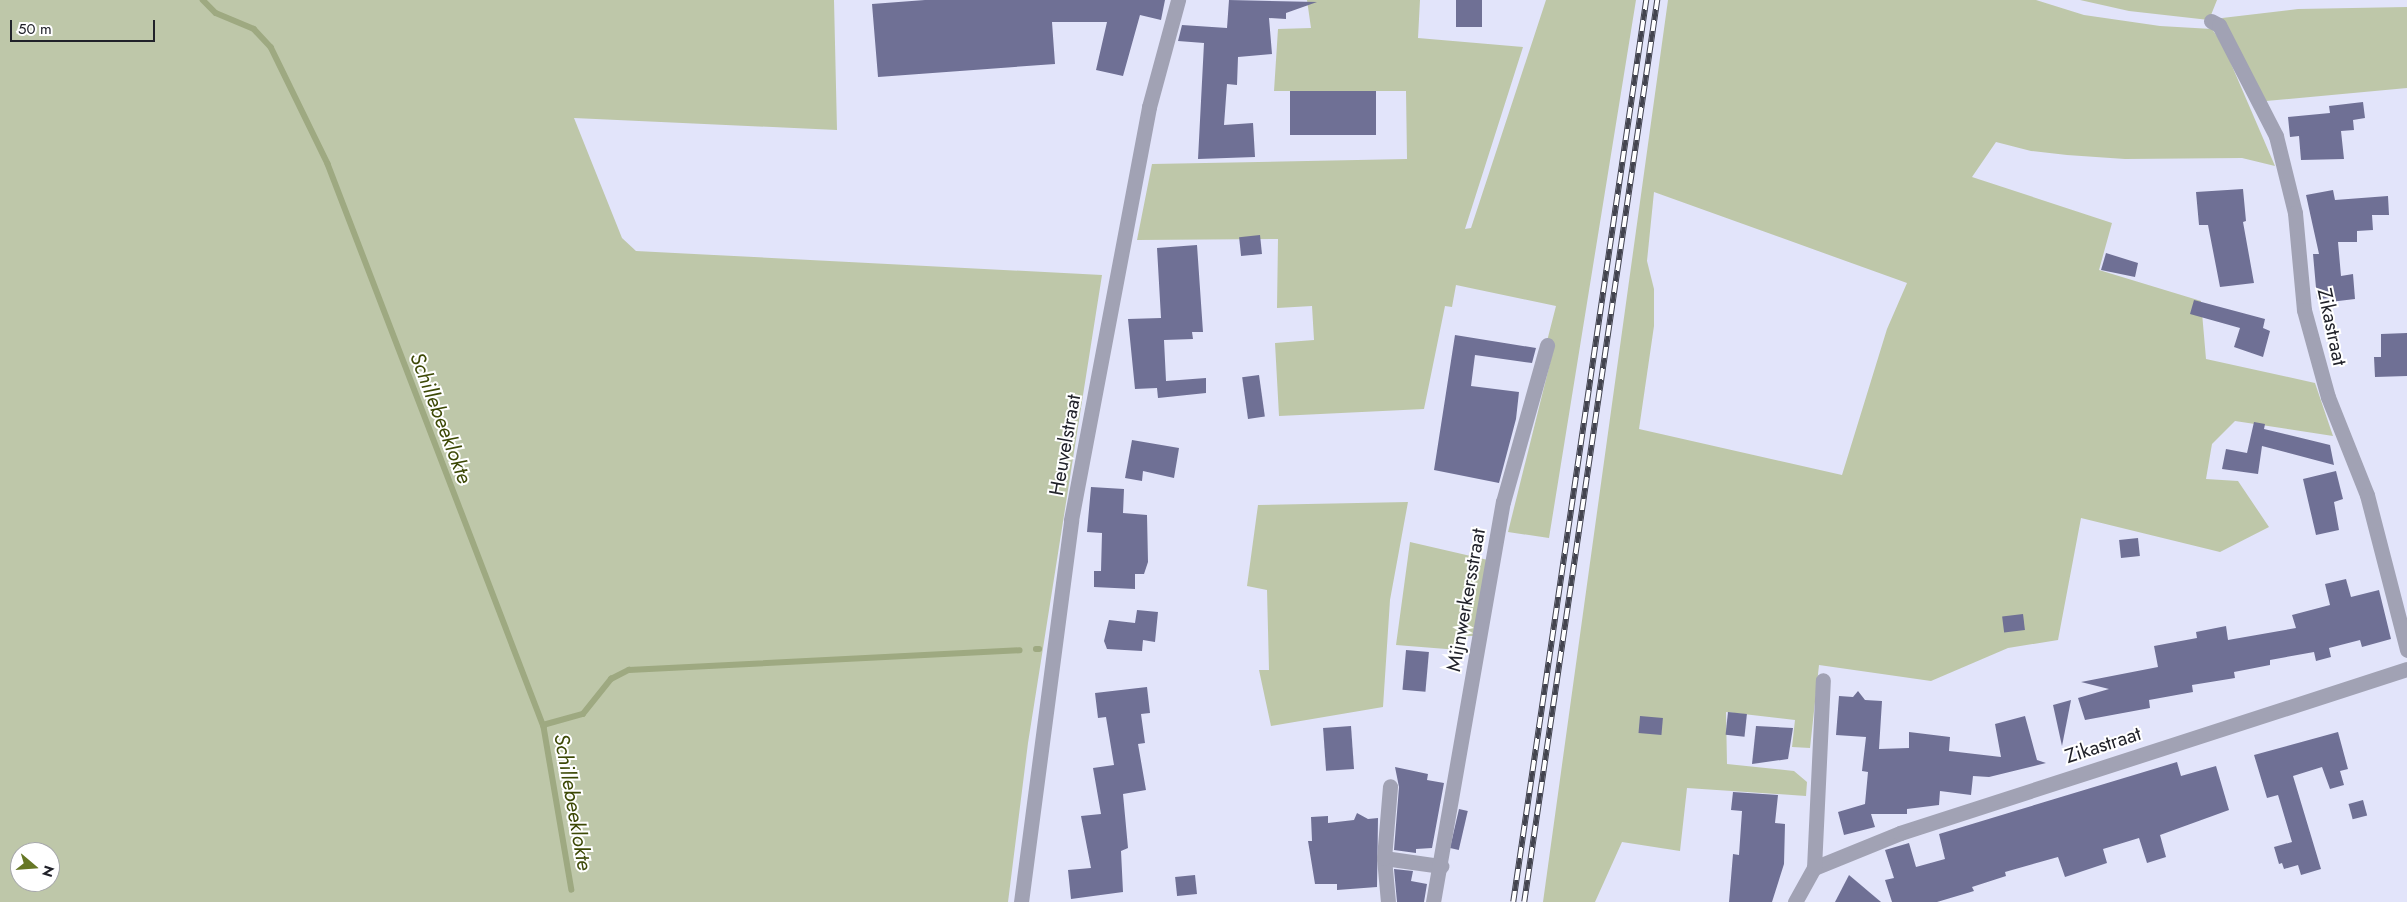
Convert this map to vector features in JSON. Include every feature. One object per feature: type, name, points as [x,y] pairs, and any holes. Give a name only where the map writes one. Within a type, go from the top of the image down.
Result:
[{"type":"street","name":"Heuvelstraat","points":[[1020,902],[1071,520],[1149,107],[1178,0]]},
{"type":"street","name":"Zikastraat","points":[[2211,21],[2219,24],[2276,136],[2295,213],[2304,310],[2328,397],[2367,495],[2407,650]]},
{"type":"street","name":"Mijnwerkersstraat","points":[[1433,902],[1441,866],[1504,502],[1547,345]]},
{"type":"street","name":"Zikastraat","points":[[1814,868],[1900,833],[2407,669]]},
{"type":"street","points":[[1795,902],[1814,868],[1823,680]]},
{"type":"street","points":[[1388,902],[1384,858],[1390,786]]},
{"type":"street","points":[[1384,858],[1441,866]]},
{"type":"green space","points":[[0,0],[834,0],[837,130],[574,118],[622,238],[636,251],[1102,275],[1028,743],[1008,902],[0,902]]},
{"type":"green space","points":[[1307,0],[1420,0],[1418,38],[1523,47],[1465,229],[1471,228],[1546,0],[1636,0],[1549,538],[1508,532],[1553,351],[1545,349],[1556,306],[1456,285],[1452,307],[1445,306],[1424,409],[1279,416],[1275,343],[1314,340],[1312,306],[1277,308],[1278,239],[1137,240],[1152,164],[1407,159],[1406,91],[1274,91],[1278,29],[1311,28]]},
{"type":"green space","points":[[1668,0],[2036,0],[2084,15],[2160,26],[2212,29],[2223,45],[2275,166],[2242,158],[2125,159],[2067,155],[2031,151],[1996,142],[1972,177],[2112,223],[2099,270],[2201,301],[2206,359],[2315,383],[2333,436],[2235,421],[2212,444],[2206,479],[2238,481],[2269,527],[2220,552],[2081,518],[2058,640],[2008,648],[1931,681],[1819,665],[1810,748],[1792,747],[1795,720],[1726,712],[1727,764],[1794,771],[1807,782],[1806,796],[1687,788],[1680,851],[1622,842],[1595,902],[1543,902]],"holes":[[[1654,192],[1907,283],[1887,329],[1842,475],[1639,429],[1654,326],[1654,289],[1647,261]]]},
{"type":"green space","points":[[2080,0],[2217,0],[2209,20],[2129,11]]},
{"type":"green space","points":[[2407,7],[2407,88],[2266,101],[2222,18],[2298,9]]},
{"type":"green space","points":[[1408,502],[1390,600],[1383,707],[1271,726],[1259,670],[1269,670],[1267,590],[1247,586],[1258,505]]},
{"type":"green space","points":[[1410,542],[1488,560],[1475,636],[1462,636],[1459,650],[1396,645]]},
{"type":"building","points":[[925,0],[1165,0],[1161,20],[1140,15],[1123,76],[1096,70],[1107,22],[1052,22],[1055,64],[878,77],[872,4]]},
{"type":"building","points":[[1229,0],[1317,2],[1286,13],[1286,19],[1269,18],[1272,54],[1238,57],[1237,85],[1227,84],[1224,125],[1253,123],[1255,157],[1198,159],[1204,43],[1178,41],[1182,25],[1227,28]]},
{"type":"building","points":[[1456,0],[1482,0],[1482,27],[1456,27]]},
{"type":"building","points":[[1290,91],[1376,91],[1376,135],[1290,135]]},
{"type":"building","points":[[2363,102],[2365,118],[2353,120],[2354,130],[2341,131],[2344,159],[2301,160],[2299,136],[2290,137],[2288,117],[2330,113],[2329,106]]},
{"type":"building","points":[[2243,189],[2246,221],[2243,222],[2254,283],[2220,287],[2208,225],[2199,225],[2196,192]]},
{"type":"building","points":[[2333,190],[2335,200],[2388,196],[2389,215],[2372,215],[2373,230],[2357,231],[2357,242],[2338,242],[2341,276],[2353,274],[2355,299],[2330,302],[2330,298],[2317,299],[2313,254],[2319,254],[2306,195]]},
{"type":"building","points":[[1260,235],[1262,254],[1241,256],[1239,237]]},
{"type":"building","points":[[1197,245],[1203,332],[1192,332],[1193,339],[1164,340],[1166,381],[1206,378],[1206,393],[1158,398],[1157,388],[1135,389],[1128,319],[1161,318],[1157,248]]},
{"type":"building","points":[[2106,253],[2138,263],[2135,277],[2101,270]]},
{"type":"building","points":[[2194,300],[2265,319],[2263,328],[2270,331],[2263,357],[2234,347],[2240,328],[2190,314]]},
{"type":"building","points":[[2407,333],[2407,376],[2375,377],[2374,357],[2381,357],[2381,334]]},
{"type":"building","points":[[1455,335],[1536,348],[1532,363],[1475,355],[1471,386],[1519,392],[1516,419],[1499,483],[1434,470]]},
{"type":"building","points":[[1259,375],[1265,417],[1248,419],[1242,377]]},
{"type":"building","points":[[2254,422],[2265,424],[2264,429],[2330,445],[2334,465],[2262,446],[2258,474],[2222,469],[2226,449],[2247,453]]},
{"type":"building","points":[[1132,440],[1179,448],[1174,478],[1143,471],[1142,481],[1125,478]]},
{"type":"building","points":[[2336,471],[2343,499],[2334,502],[2339,530],[2316,535],[2303,479]]},
{"type":"building","points":[[1091,487],[1124,489],[1123,513],[1147,515],[1148,562],[1144,574],[1135,574],[1135,589],[1094,587],[1094,571],[1101,571],[1102,533],[1087,532]]},
{"type":"building","points":[[2138,538],[2140,556],[2121,558],[2119,540]]},
{"type":"building","points":[[2346,579],[2351,597],[2379,590],[2391,639],[2362,647],[2360,640],[2329,648],[2331,657],[2316,661],[2314,652],[2270,660],[2270,665],[2234,672],[2235,678],[2192,685],[2193,692],[2149,700],[2150,708],[2085,720],[2078,698],[2109,689],[2081,682],[2158,667],[2154,646],[2197,638],[2196,632],[2226,626],[2228,640],[2296,628],[2292,615],[2330,605],[2325,584]]},
{"type":"building","points":[[1137,610],[1158,612],[1155,642],[1143,640],[1142,651],[1107,649],[1104,641],[1109,620],[1135,623]]},
{"type":"building","points":[[2023,614],[2025,630],[2004,632],[2002,617]]},
{"type":"building","points":[[1406,650],[1429,652],[1425,692],[1403,690]]},
{"type":"building","points":[[1147,687],[1150,713],[1141,714],[1145,743],[1138,744],[1146,790],[1123,794],[1128,848],[1121,851],[1123,892],[1071,899],[1068,870],[1091,868],[1081,816],[1101,814],[1093,768],[1114,765],[1106,717],[1098,718],[1095,693]]},
{"type":"building","points":[[1858,691],[1865,700],[1882,701],[1879,749],[1909,748],[1909,732],[1950,737],[1949,751],[2001,757],[1995,724],[2025,716],[2037,760],[2046,763],[1989,777],[1973,776],[1971,795],[1940,791],[1939,805],[1907,809],[1907,814],[1871,814],[1875,827],[1844,835],[1838,812],[1865,804],[1868,772],[1862,771],[1866,737],[1836,735],[1839,696],[1853,697]]},
{"type":"building","points":[[2071,700],[2062,746],[2053,705]]},
{"type":"building","points":[[1728,712],[1747,714],[1744,737],[1726,735]]},
{"type":"building","points":[[1640,716],[1663,718],[1661,735],[1639,733]]},
{"type":"building","points":[[1351,726],[1354,769],[1326,771],[1323,728]]},
{"type":"building","points":[[1756,726],[1793,728],[1788,759],[1752,764]]},
{"type":"building","points":[[2338,732],[2348,769],[2340,771],[2344,785],[2330,789],[2322,767],[2293,776],[2321,869],[2301,875],[2298,865],[2284,869],[2282,863],[2279,864],[2274,847],[2292,842],[2278,795],[2267,798],[2254,755]]},
{"type":"building","points":[[2177,762],[2181,776],[2216,766],[2229,810],[2160,835],[2166,857],[2147,863],[2139,838],[2103,849],[2107,863],[2065,877],[2058,857],[2005,872],[2006,876],[1972,887],[1974,891],[1937,902],[1892,902],[1885,880],[1894,878],[1885,850],[1909,843],[1916,867],[1945,859],[1939,834]]},
{"type":"building","points":[[1395,767],[1428,774],[1427,780],[1444,783],[1432,848],[1416,849],[1416,853],[1394,850],[1399,787]]},
{"type":"building","points":[[1733,792],[1778,795],[1775,823],[1785,824],[1784,864],[1772,902],[1729,902],[1733,854],[1739,855],[1742,811],[1731,810]]},
{"type":"building","points":[[2363,800],[2367,815],[2353,819],[2349,804]]},
{"type":"building","points":[[1459,809],[1468,811],[1459,850],[1450,848]]},
{"type":"building","points":[[1357,813],[1368,819],[1378,818],[1377,887],[1337,890],[1337,884],[1315,884],[1308,841],[1312,841],[1311,817],[1328,816],[1328,823],[1354,820]]},
{"type":"building","points":[[1394,869],[1413,871],[1411,881],[1427,884],[1424,902],[1397,902]]},
{"type":"building","points":[[1195,875],[1197,894],[1177,896],[1175,877]]},
{"type":"building","points":[[1849,875],[1881,902],[1835,902]]},
{"type":"waterway","name":"Schillebeeklokte","points":[[203,0],[216,13],[254,29],[271,47],[328,164],[544,727],[572,890]]},
{"type":"waterway","points":[[543,725],[583,714],[611,679],[629,670],[1019,650]]},
{"type":"railway","points":[[1513,902],[1646,0]]},
{"type":"railway","points":[[1524,902],[1657,0]]}]
